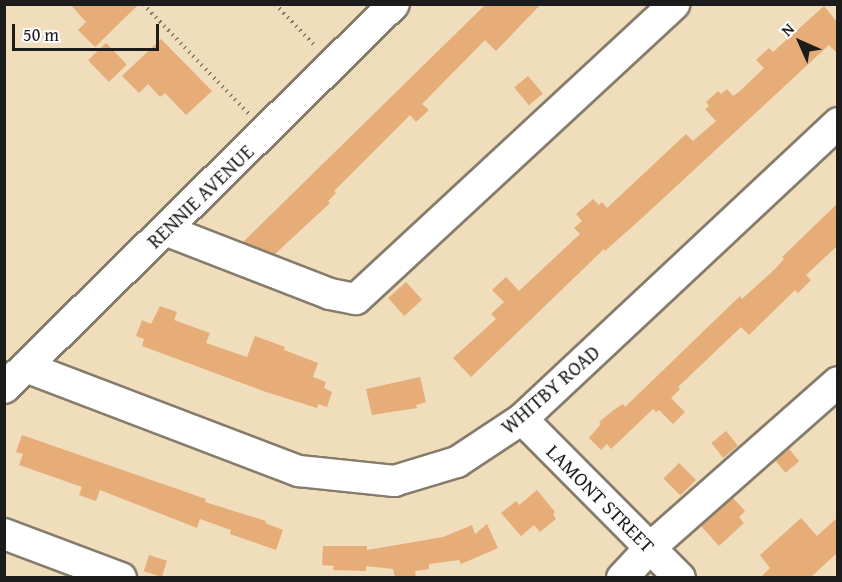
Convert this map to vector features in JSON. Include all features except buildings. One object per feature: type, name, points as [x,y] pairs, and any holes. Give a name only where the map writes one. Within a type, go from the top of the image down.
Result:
[{"type":"street","name":"RENNIE AVENUE","points":[[4,388],[394,4]]},
{"type":"street","points":[[165,230],[330,294],[356,299],[675,4]]},
{"type":"street","name":"WHITBY ROAD","points":[[26,367],[298,471],[394,481],[457,462],[522,419],[837,123]]},
{"type":"street","points":[[622,578],[651,547],[837,382]]},
{"type":"street","name":"LAMONT STREET","points":[[522,419],[680,578]]},
{"type":"street","points":[[4,534],[122,578]]},
{"type":"path","points":[[143,4],[255,120]]},
{"type":"path","points":[[274,4],[323,54]]}]
